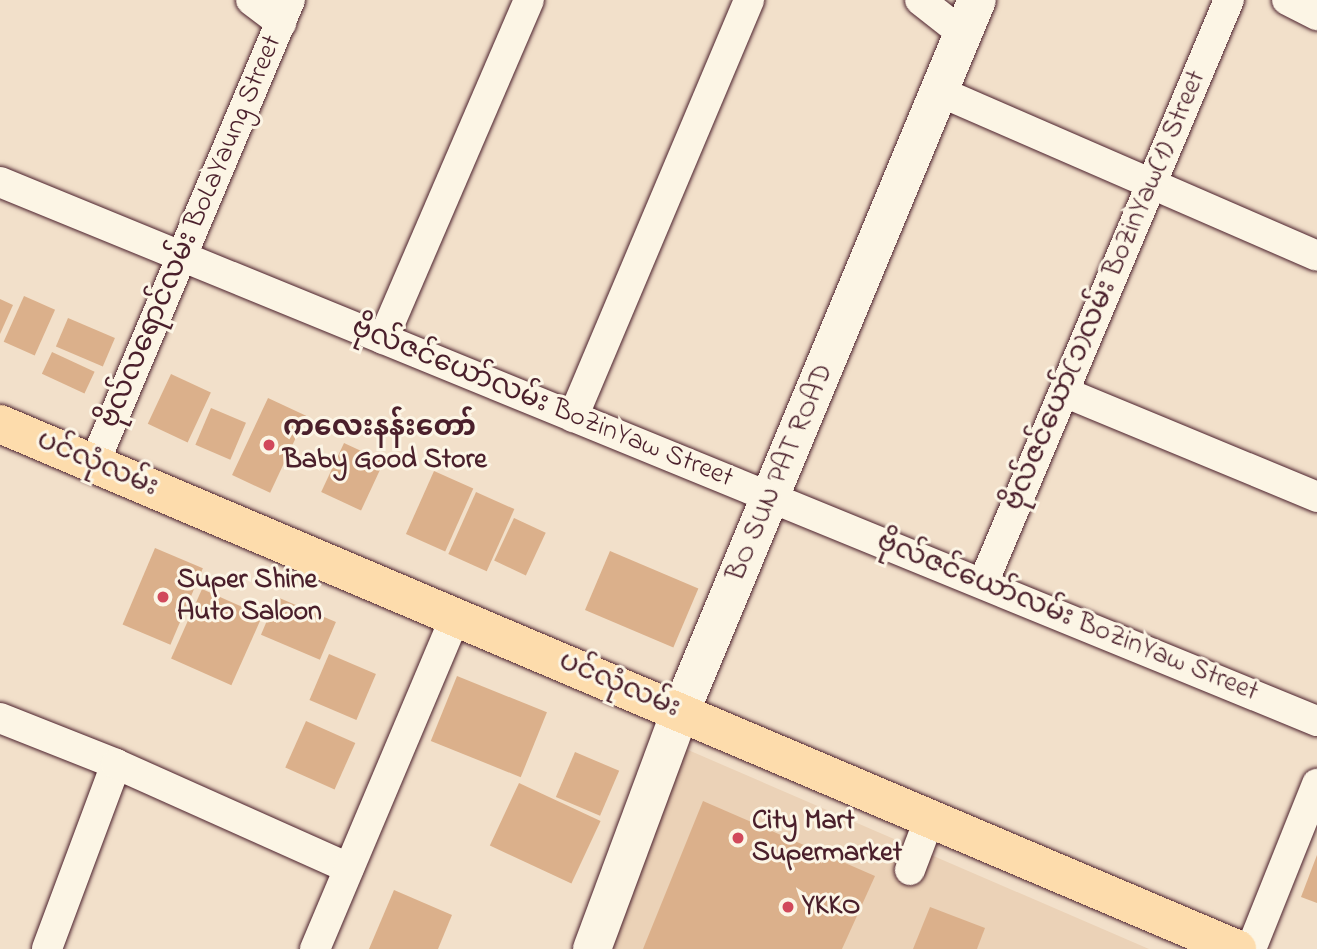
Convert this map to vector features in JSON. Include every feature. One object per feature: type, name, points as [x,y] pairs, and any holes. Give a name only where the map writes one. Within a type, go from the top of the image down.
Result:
[{"type":"main road","name":"ပင်လုံလမ်း","points":[[0,424],[1237,949]]},
{"type":"street","points":[[251,0],[286,11]]},
{"type":"street","points":[[383,339],[529,0]]},
{"type":"street","points":[[573,417],[749,0]]},
{"type":"street","points":[[920,0],[970,17]]},
{"type":"street","name":"ဗိုလ်ဇင်ယော်(၁)လမ်း BoZinYaw(1) Street","points":[[984,581],[1229,0]]},
{"type":"street","points":[[1287,0],[1317,15]]},
{"type":"street","name":"ဗိုလ်လရောင်လမ်း BoLaYaung Street","points":[[94,464],[286,11]]},
{"type":"street","name":"BO SUN PAT ROAD","points":[[592,949],[680,713],[772,498],[970,17]]},
{"type":"street","points":[[938,91],[1153,181],[1317,256]]},
{"type":"street","name":"ဗိုလ်ဇင်ယော်လမ်း BoZinYaw Street","points":[[0,182],[772,498],[984,581],[1317,721]]},
{"type":"street","points":[[1064,392],[1317,497]]},
{"type":"street","points":[[315,949],[456,616]]},
{"type":"street","points":[[0,718],[116,764],[349,867]]},
{"type":"street","points":[[47,949],[116,764]]},
{"type":"street","points":[[1251,949],[1317,784]]},
{"type":"street","points":[[909,870],[929,820]]},
{"type":"shaded area","points":[[665,740],[1149,949],[579,949]]},
{"type":"building","points":[[24,296],[55,310],[35,356],[4,342]]},
{"type":"building","points":[[0,299],[13,305],[0,334]]},
{"type":"building","points":[[68,318],[115,338],[103,366],[56,347]]},
{"type":"building","points":[[52,352],[95,372],[84,394],[42,374]]},
{"type":"building","points":[[171,374],[211,393],[188,442],[148,424]]},
{"type":"building","name":"ကလေးနန်းတော် Baby Good Store","points":[[268,398],[306,416],[270,493],[232,475]]},
{"type":"building","points":[[211,408],[246,423],[230,460],[195,445]]},
{"type":"building","points":[[344,443],[384,462],[361,511],[321,492]]},
{"type":"building","points":[[434,471],[473,488],[445,552],[406,534]]},
{"type":"building","points":[[476,492],[514,509],[487,571],[448,554]]},
{"type":"building","points":[[514,518],[546,533],[526,575],[494,561]]},
{"type":"building","name":"Super Shine Auto Saloon","points":[[155,548],[203,568],[170,645],[123,624]]},
{"type":"building","points":[[610,551],[698,589],[673,647],[585,610]]},
{"type":"building","points":[[202,589],[262,616],[231,685],[171,658]]},
{"type":"building","points":[[277,597],[336,622],[320,660],[261,635]]},
{"type":"building","points":[[329,654],[376,674],[356,720],[309,700]]},
{"type":"building","points":[[457,676],[547,712],[521,777],[431,741]]},
{"type":"building","points":[[306,721],[355,743],[335,790],[285,768]]},
{"type":"building","points":[[575,752],[619,771],[600,816],[556,797]]},
{"type":"building","points":[[519,783],[601,821],[571,884],[490,846]]},
{"type":"building","name":"City Mart Supermarket","points":[[703,801],[875,876],[842,949],[643,949]]},
{"type":"building","points":[[1317,855],[1317,903],[1301,897]]},
{"type":"building","points":[[394,890],[452,915],[438,949],[369,949]]},
{"type":"building","points":[[930,907],[985,928],[977,949],[913,949]]},
{"type":"place","name":"ကလေးနန်းတော် Baby Good Store","points":[[269,445]]},
{"type":"place","name":"Super Shine Auto Saloon","points":[[163,597]]},
{"type":"place","name":"City Mart Supermarket","points":[[738,838]]},
{"type":"place","name":"YKKO","points":[[788,907]]}]
